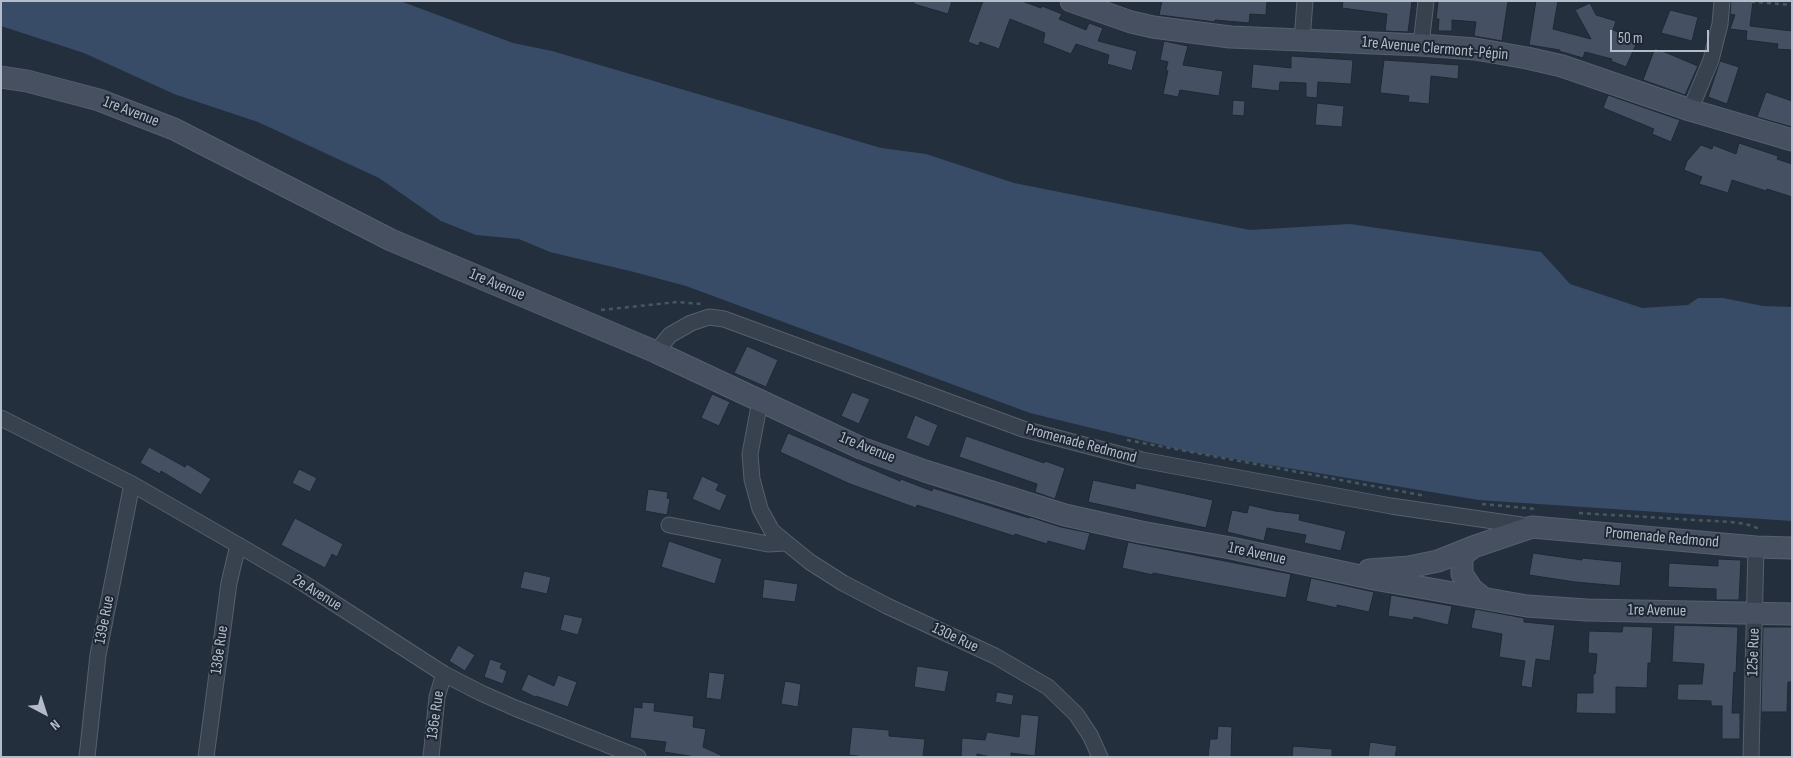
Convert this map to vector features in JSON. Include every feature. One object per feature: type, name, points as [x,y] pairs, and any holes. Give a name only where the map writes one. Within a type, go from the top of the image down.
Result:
[{"type":"street","name":"1re Avenue Clermont-Pépin","points":[[1071,1],[1107,15],[1153,27],[1230,37],[1421,45],[1499,53],[1562,66],[1690,110],[1792,140]]},
{"type":"street","points":[[1302,40],[1305,1]]},
{"type":"street","points":[[1421,45],[1426,1]]},
{"type":"street","points":[[1690,110],[1711,60],[1720,24],[1722,1]]},
{"type":"street","name":"1re Avenue","points":[[1,77],[35,83],[99,100],[174,129],[391,240],[656,352],[862,448],[925,471],[1065,515],[1384,581],[1527,606],[1588,610],[1792,614]]},
{"type":"street","name":"Promenade Redmond","points":[[656,352],[670,335],[691,323],[709,317],[724,319],[1023,429],[1142,460],[1382,505],[1759,539],[1792,548]]},
{"type":"street","name":"130e Rue","points":[[760,401],[750,454],[752,479],[760,509],[772,532],[810,562],[843,583],[887,606],[995,656],[1048,687],[1076,714],[1090,735],[1100,757]]},
{"type":"street","name":"2e Avenue","points":[[1,418],[132,484],[238,544],[303,583],[444,674],[506,704],[617,753],[638,757]]},
{"type":"street","name":"139e Rue","points":[[87,757],[98,655],[132,484]]},
{"type":"street","name":"Promenade Redmond","points":[[1339,571],[1409,567],[1438,561],[1536,518]]},
{"type":"street","points":[[669,525],[768,544],[786,543]]},
{"type":"street","name":"125e Rue","points":[[1750,757],[1759,539]]},
{"type":"street","name":"138e Rue","points":[[206,757],[229,582],[238,544]]},
{"type":"street","points":[[1473,547],[1462,556],[1462,574],[1472,589],[1482,597]]},
{"type":"street","name":"136e Rue","points":[[431,757],[437,697],[444,674]]},
{"type":"path","points":[[1743,1],[1792,5]]},
{"type":"path","points":[[598,310],[677,302],[706,304]]},
{"type":"path","points":[[1124,440],[1412,493],[1429,498]]},
{"type":"path","points":[[1477,505],[1491,504],[1536,518]]},
{"type":"path","points":[[1578,512],[1746,524],[1759,539]]},
{"type":"water","points":[[1,1],[400,1],[513,43],[552,51],[881,148],[926,154],[1014,183],[1250,230],[1350,224],[1541,252],[1570,284],[1642,308],[1688,305],[1698,298],[1723,298],[1763,306],[1792,307],[1792,521],[1479,500],[1186,451],[1030,413],[686,286],[550,252],[519,239],[476,235],[441,221],[379,178],[258,122],[174,94],[84,53],[1,26]]},
{"type":"building","points":[[914,1],[952,1],[948,14],[914,4]]},
{"type":"building","points":[[983,1],[1022,1],[1062,14],[1059,19],[1086,30],[1089,23],[1103,28],[1098,41],[1137,51],[1132,71],[1107,64],[1109,55],[1076,44],[1071,54],[1043,43],[1045,33],[1010,19],[999,49],[980,42],[978,46],[968,42]]},
{"type":"building","points":[[1162,1],[1267,1],[1266,15],[1250,14],[1249,23],[1215,20],[1215,22],[1159,15]]},
{"type":"building","points":[[1343,1],[1412,1],[1408,32],[1385,31],[1387,14],[1342,8]]},
{"type":"building","points":[[1438,1],[1508,1],[1502,41],[1474,36],[1476,22],[1452,20],[1452,31],[1438,31],[1439,19],[1436,19]]},
{"type":"building","points":[[1536,1],[1558,1],[1553,29],[1591,39],[1575,10],[1590,3],[1596,15],[1616,21],[1613,30],[1638,40],[1626,67],[1611,61],[1612,59],[1585,52],[1583,58],[1560,50],[1529,45]]},
{"type":"building","points":[[1731,1],[1753,1],[1750,26],[1792,31],[1792,50],[1777,49],[1778,44],[1746,40],[1747,31],[1730,29],[1735,15],[1730,14]]},
{"type":"building","points":[[1670,10],[1698,17],[1692,41],[1661,33]]},
{"type":"building","points":[[1164,41],[1188,46],[1183,65],[1223,71],[1219,96],[1180,90],[1178,97],[1163,94],[1168,71],[1166,70],[1168,62],[1160,60]]},
{"type":"building","points":[[1655,48],[1698,66],[1685,95],[1643,80]]},
{"type":"building","points":[[1291,56],[1353,60],[1351,84],[1318,82],[1317,98],[1306,97],[1306,83],[1280,82],[1279,91],[1251,88],[1253,64],[1291,68]]},
{"type":"building","points":[[1384,60],[1459,65],[1458,79],[1431,76],[1429,104],[1408,102],[1409,96],[1380,93]]},
{"type":"building","points":[[1720,61],[1739,67],[1727,104],[1708,97]]},
{"type":"building","points":[[1766,92],[1792,101],[1792,127],[1757,117]]},
{"type":"building","points":[[1608,95],[1680,120],[1671,142],[1652,134],[1654,129],[1603,108]]},
{"type":"building","points":[[1233,100],[1245,101],[1244,116],[1232,115]]},
{"type":"building","points":[[1317,103],[1344,106],[1342,127],[1315,125]]},
{"type":"building","points":[[1739,143],[1778,156],[1777,159],[1792,164],[1792,197],[1732,180],[1728,193],[1699,184],[1702,177],[1684,170],[1687,161],[1701,145],[1712,149],[1713,145],[1736,154]]},
{"type":"building","points":[[747,346],[778,360],[766,387],[734,373]]},
{"type":"building","points":[[852,392],[870,399],[859,424],[841,416]]},
{"type":"building","points":[[712,394],[730,402],[719,426],[701,418]]},
{"type":"building","points":[[915,415],[938,425],[929,447],[906,438]]},
{"type":"building","points":[[788,433],[900,481],[901,479],[932,491],[933,488],[1029,518],[1090,533],[1085,551],[1048,541],[1047,544],[1015,534],[1014,536],[917,505],[916,508],[850,484],[780,452]]},
{"type":"building","points":[[966,436],[1044,463],[1045,461],[1065,468],[1055,499],[1035,492],[1037,484],[959,457]]},
{"type":"building","points":[[149,447],[185,467],[187,464],[211,479],[201,495],[161,471],[160,474],[140,463]]},
{"type":"building","points":[[299,469],[317,478],[310,492],[292,483]]},
{"type":"building","points":[[702,476],[719,484],[716,490],[727,495],[720,511],[692,499]]},
{"type":"building","points":[[1093,480],[1135,489],[1136,483],[1213,500],[1206,528],[1088,502]]},
{"type":"building","points":[[648,489],[668,492],[667,498],[670,499],[667,515],[645,511]]},
{"type":"building","points":[[1249,505],[1300,514],[1299,520],[1346,531],[1341,551],[1304,543],[1306,535],[1267,528],[1264,541],[1227,532],[1232,510],[1247,513]]},
{"type":"building","points":[[295,518],[343,544],[337,557],[332,554],[325,568],[281,545]]},
{"type":"building","points":[[669,541],[722,559],[715,584],[661,567]]},
{"type":"building","points":[[1128,542],[1291,574],[1286,598],[1122,568]]},
{"type":"building","points":[[1533,553],[1582,560],[1582,558],[1622,562],[1620,586],[1529,575]]},
{"type":"building","points":[[1718,559],[1741,560],[1739,600],[1716,600],[1716,589],[1668,587],[1669,563],[1718,566]]},
{"type":"building","points":[[524,571],[551,577],[547,594],[520,588]]},
{"type":"building","points":[[1311,578],[1374,592],[1369,612],[1337,605],[1337,608],[1306,601]]},
{"type":"building","points":[[764,579],[798,584],[795,602],[762,598]]},
{"type":"building","points":[[1391,595],[1452,606],[1448,625],[1414,617],[1413,620],[1388,616]]},
{"type":"building","points":[[1475,609],[1524,618],[1524,622],[1555,625],[1550,661],[1536,659],[1532,688],[1521,686],[1525,661],[1499,657],[1502,634],[1471,628]]},
{"type":"building","points":[[564,614],[583,618],[578,635],[560,630]]},
{"type":"building","points":[[1674,625],[1738,627],[1732,713],[1740,713],[1740,739],[1722,739],[1722,706],[1711,706],[1711,701],[1677,700],[1678,684],[1702,684],[1704,664],[1672,662]]},
{"type":"building","points":[[1623,626],[1653,627],[1651,663],[1648,663],[1647,688],[1616,687],[1616,714],[1576,713],[1577,693],[1593,693],[1593,674],[1595,674],[1597,654],[1588,653],[1589,631],[1622,632]]},
{"type":"building","points":[[1763,627],[1792,627],[1792,682],[1788,682],[1787,712],[1761,712]]},
{"type":"building","points":[[458,645],[475,655],[465,671],[449,661]]},
{"type":"building","points":[[490,659],[502,663],[500,668],[507,671],[503,684],[484,677]]},
{"type":"building","points":[[917,666],[949,671],[945,692],[914,687]]},
{"type":"building","points":[[709,672],[725,674],[721,700],[706,698]]},
{"type":"building","points":[[528,674],[554,686],[558,675],[577,682],[568,707],[535,697],[521,690]]},
{"type":"building","points":[[785,681],[801,684],[798,707],[781,704]]},
{"type":"building","points":[[997,692],[1014,695],[1012,705],[995,702]]},
{"type":"building","points":[[642,702],[655,703],[654,711],[694,716],[693,727],[706,729],[703,747],[725,757],[696,757],[664,752],[666,742],[630,738],[634,707],[642,708]]},
{"type":"building","points":[[1021,714],[1039,716],[1035,756],[1011,753],[1011,757],[991,757],[977,754],[977,757],[961,757],[962,738],[985,740],[987,732],[1019,737]]},
{"type":"building","points":[[1218,726],[1232,727],[1231,757],[1208,757],[1210,739],[1217,739]]},
{"type":"building","points":[[852,727],[889,730],[889,736],[925,739],[923,757],[865,757],[849,755]]},
{"type":"building","points":[[1370,742],[1397,746],[1395,757],[1368,757]]},
{"type":"building","points":[[1293,746],[1332,749],[1332,757],[1292,757]]}]
